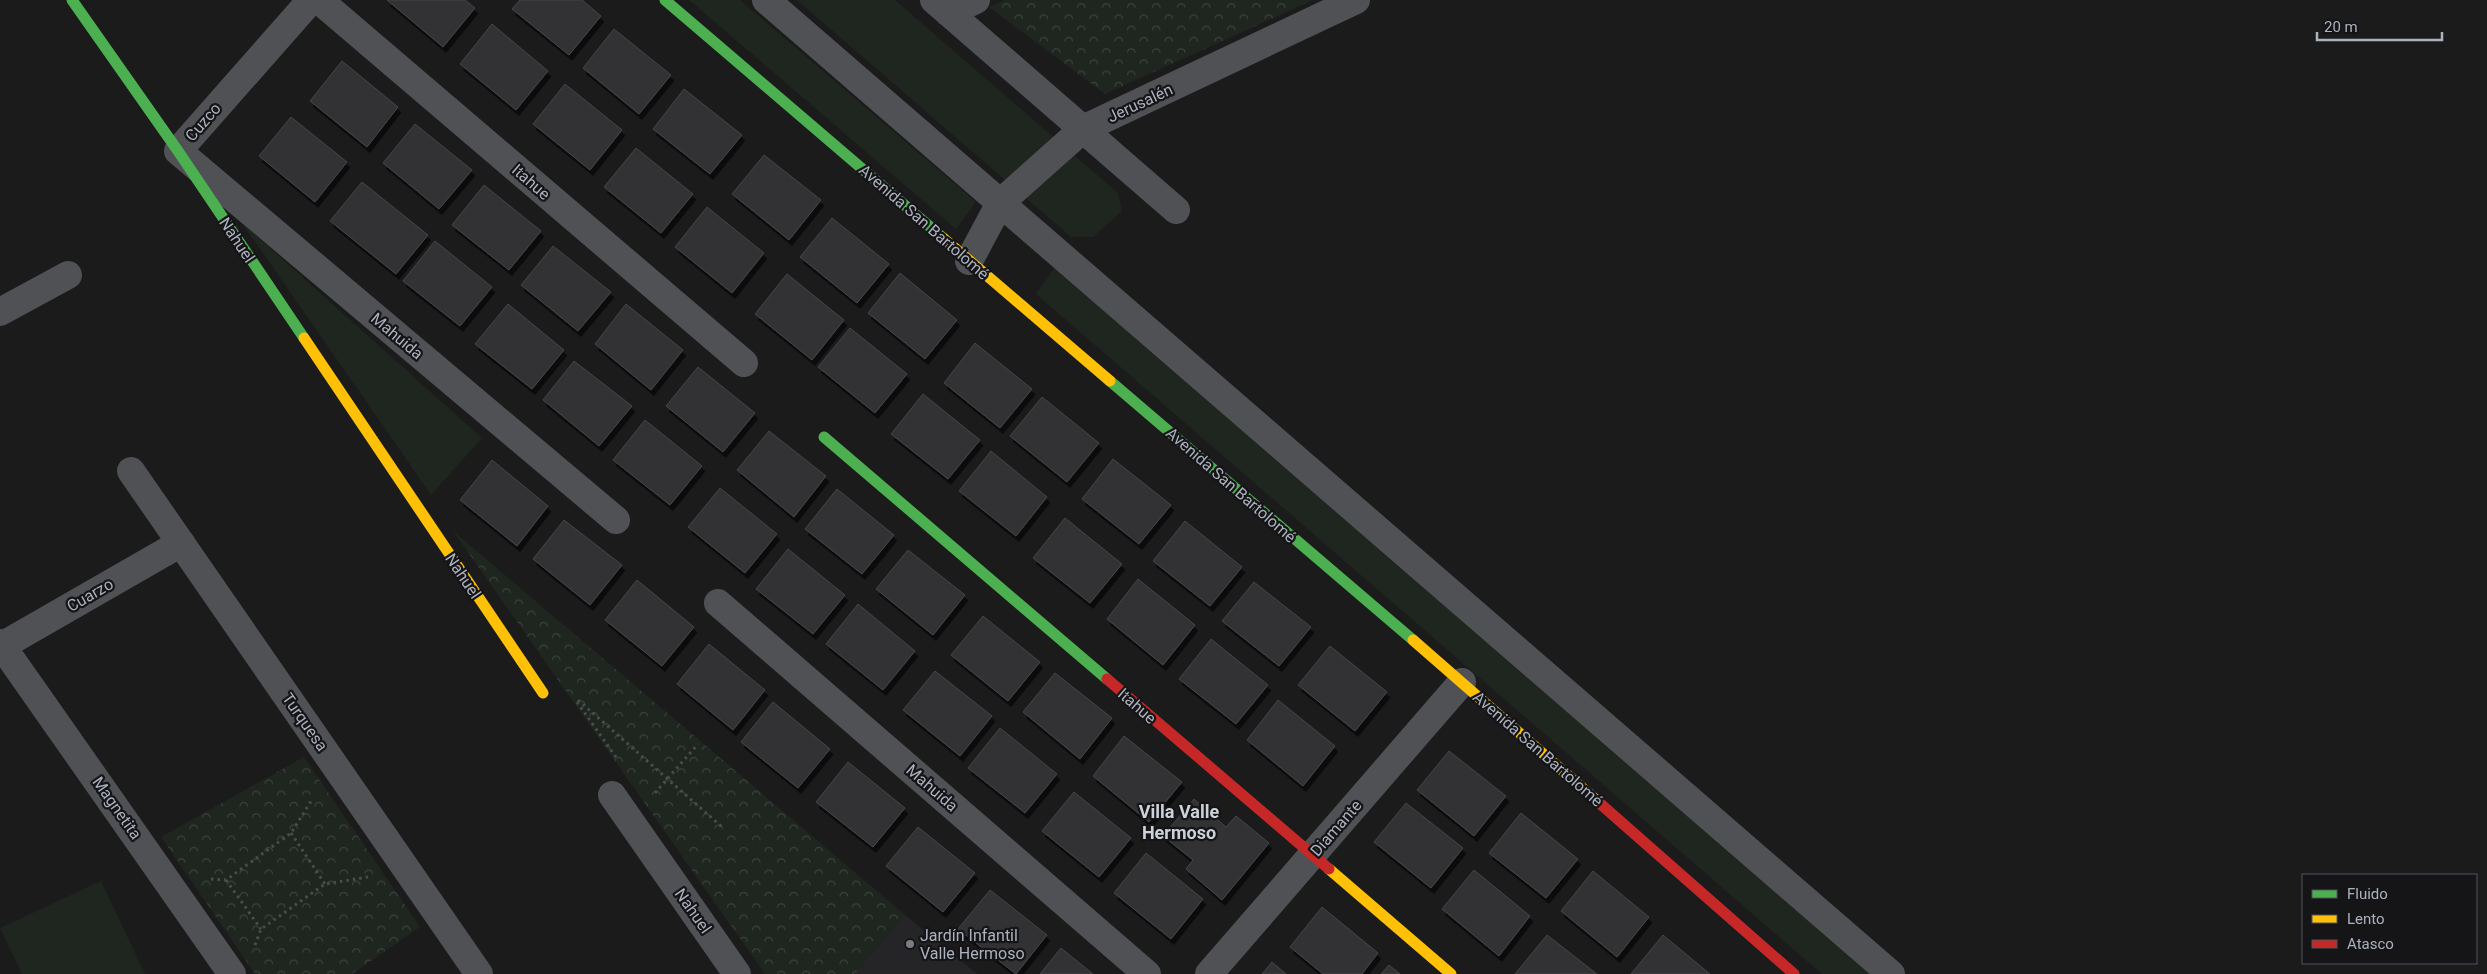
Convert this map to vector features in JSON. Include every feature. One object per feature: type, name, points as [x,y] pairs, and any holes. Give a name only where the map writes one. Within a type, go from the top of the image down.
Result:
[{"type":"street","name":"Cuzco","points":[[72,0],[178,151],[311,0]]},
{"type":"street","name":"Itahue","points":[[319,0],[744,363]]},
{"type":"street","name":"Avenida San Bartolomé","points":[[665,0],[1462,682],[1794,974]]},
{"type":"street","points":[[766,0],[1891,974]]},
{"type":"street","points":[[941,6],[976,0]]},
{"type":"street","name":"Jerusalén","points":[[969,260],[1000,202],[1084,130],[1356,0]]},
{"type":"street","points":[[941,6],[1176,210]]},
{"type":"street","name":"Mahuida","points":[[178,151],[616,520]]},
{"type":"street","name":"Nahuel","points":[[178,151],[543,693]]},
{"type":"street","points":[[0,312],[68,275]]},
{"type":"street","name":"Itahue","points":[[824,437],[1451,974]]},
{"type":"street","name":"Turquesa","points":[[131,471],[479,974]]},
{"type":"street","name":"Cuarzo","points":[[1,645],[181,543]]},
{"type":"street","name":"Mahuida","points":[[718,603],[1147,974]]},
{"type":"street","name":"Magnetita","points":[[1,645],[232,974]]},
{"type":"street","name":"Diamante","points":[[1209,974],[1462,682]]},
{"type":"street","name":"Nahuel","points":[[612,795],[737,974]]},
{"type":"path","points":[[612,795],[626,771],[572,695],[722,827]]},
{"type":"path","points":[[630,822],[698,744]]},
{"type":"path","points":[[165,877],[226,880],[291,833],[334,764]]},
{"type":"path","points":[[291,833],[325,884]]},
{"type":"path","points":[[254,947],[261,929],[325,884],[409,871]]},
{"type":"path","points":[[226,880],[261,929]]},
{"type":"shaded area","name":"Jardín Infantil Valle Hermoso","points":[[904,914],[977,974],[855,974]]},
{"type":"green space","points":[[689,0],[740,0],[976,202],[956,229]]},
{"type":"green space","points":[[797,0],[895,0],[1118,193],[1122,211],[1093,237],[1071,237]]},
{"type":"green space","points":[[1004,0],[1313,0],[1105,94],[989,7]]},
{"type":"green space","points":[[242,223],[482,438],[431,495]]},
{"type":"green space","points":[[1055,267],[1877,974],[1822,974],[1036,294]]},
{"type":"green space","points":[[453,531],[904,914],[855,974],[765,974]]},
{"type":"green space","points":[[304,757],[420,927],[352,974],[255,974],[161,837]]},
{"type":"green space","points":[[101,881],[145,974],[22,974],[0,928]]},
{"type":"building","points":[[387,0],[465,0],[475,8],[443,47]]},
{"type":"building","points":[[520,0],[582,0],[601,16],[569,55],[512,9]]},
{"type":"building","points":[[492,24],[548,71],[516,110],[460,64]]},
{"type":"building","points":[[614,29],[671,75],[639,114],[583,68]]},
{"type":"building","points":[[342,61],[398,107],[367,147],[310,101]]},
{"type":"building","points":[[565,84],[622,130],[590,170],[533,124]]},
{"type":"building","points":[[684,89],[742,135],[710,174],[653,129]]},
{"type":"building","points":[[291,117],[347,162],[315,202],[259,156]]},
{"type":"building","points":[[415,124],[472,170],[439,209],[383,163]]},
{"type":"building","points":[[636,148],[693,194],[661,233],[604,187]]},
{"type":"building","points":[[764,155],[821,200],[789,240],[732,194]]},
{"type":"building","points":[[362,182],[428,235],[396,274],[330,221]]},
{"type":"building","points":[[484,185],[541,231],[509,270],[452,225]]},
{"type":"building","points":[[707,207],[764,253],[732,293],[675,247]]},
{"type":"building","points":[[832,218],[889,264],[857,303],[800,257]]},
{"type":"building","points":[[435,241],[492,287],[460,326],[403,281]]},
{"type":"building","points":[[553,246],[611,292],[578,331],[521,285]]},
{"type":"building","points":[[900,273],[957,320],[925,359],[868,313]]},
{"type":"building","points":[[787,274],[844,320],[812,360],[755,314]]},
{"type":"building","points":[[508,304],[564,350],[532,389],[475,344]]},
{"type":"building","points":[[626,304],[683,350],[651,390],[595,344]]},
{"type":"building","points":[[850,328],[907,374],[875,413],[818,367]]},
{"type":"building","points":[[975,343],[1032,389],[1000,428],[944,383]]},
{"type":"building","points":[[574,361],[632,406],[599,446],[543,400]]},
{"type":"building","points":[[698,367],[755,413],[723,452],[666,406]]},
{"type":"building","points":[[923,394],[980,440],[948,479],[891,434]]},
{"type":"building","points":[[1042,397],[1099,443],[1067,482],[1010,436]]},
{"type":"building","points":[[645,420],[702,466],[670,505],[613,460]]},
{"type":"building","points":[[769,431],[826,476],[794,517],[737,470]]},
{"type":"building","points":[[991,451],[1047,497],[1016,536],[959,491]]},
{"type":"building","points":[[1113,459],[1171,505],[1139,544],[1082,499]]},
{"type":"building","points":[[492,460],[548,506],[517,546],[460,500]]},
{"type":"building","points":[[720,488],[777,534],[745,573],[688,527]]},
{"type":"building","points":[[837,489],[894,535],[862,574],[805,529]]},
{"type":"building","points":[[1065,518],[1122,564],[1090,603],[1033,558]]},
{"type":"building","points":[[564,520],[622,565],[590,605],[533,559]]},
{"type":"building","points":[[1185,521],[1242,567],[1210,606],[1153,561]]},
{"type":"building","points":[[788,549],[845,595],[813,634],[756,589]]},
{"type":"building","points":[[908,550],[965,595],[933,635],[876,589]]},
{"type":"building","points":[[1138,579],[1195,625],[1163,665],[1107,619]]},
{"type":"building","points":[[637,580],[694,627],[662,666],[605,620]]},
{"type":"building","points":[[1254,582],[1311,627],[1279,666],[1222,621]]},
{"type":"building","points":[[858,604],[915,651],[883,690],[826,644]]},
{"type":"building","points":[[983,616],[1040,662],[1008,701],[951,655]]},
{"type":"building","points":[[1211,639],[1268,685],[1236,724],[1179,679]]},
{"type":"building","points":[[709,644],[765,690],[733,730],[677,684]]},
{"type":"building","points":[[1330,646],[1387,692],[1355,731],[1298,685]]},
{"type":"building","points":[[935,671],[992,716],[960,756],[903,710]]},
{"type":"building","points":[[1055,673],[1112,718],[1080,759],[1023,712]]},
{"type":"building","points":[[1278,700],[1335,746],[1303,786],[1247,740]]},
{"type":"building","points":[[773,702],[830,749],[798,788],[741,742]]},
{"type":"building","points":[[1000,728],[1057,774],[1025,813],[968,768]]},
{"type":"building","points":[[1124,736],[1182,782],[1149,822],[1093,776]]},
{"type":"building","points":[[1449,751],[1506,796],[1474,836],[1417,790]]},
{"type":"building","points":[[848,762],[905,808],[873,847],[816,802]]},
{"type":"building","points":[[1074,792],[1131,838],[1099,877],[1042,831]]},
{"type":"building","points":[[1194,799],[1226,827],[1236,816],[1269,843],[1222,900],[1186,869],[1193,860],[1163,836]]},
{"type":"building","points":[[1406,803],[1463,848],[1431,888],[1374,842]]},
{"type":"building","points":[[1521,813],[1578,859],[1546,898],[1489,853]]},
{"type":"building","points":[[918,827],[975,873],[943,912],[886,866]]},
{"type":"building","points":[[1146,853],[1203,899],[1171,939],[1114,893]]},
{"type":"building","points":[[1474,870],[1530,916],[1499,956],[1442,909]]},
{"type":"building","points":[[1593,871],[1649,917],[1617,957],[1561,911]]},
{"type":"building","points":[[990,890],[1047,935],[1016,974],[958,929]]},
{"type":"building","points":[[1322,907],[1378,953],[1362,974],[1323,974],[1290,947]]},
{"type":"building","points":[[1547,935],[1597,974],[1515,974]]},
{"type":"building","points":[[1663,935],[1710,974],[1631,974]]},
{"type":"building","points":[[1061,948],[1093,974],[1040,974]]},
{"type":"building","points":[[1272,962],[1286,974],[1262,974]]},
{"type":"building","points":[[1389,965],[1400,974],[1381,974]]},
{"type":"traffic: fast","points":[[72,0],[178,151],[304,338]]},
{"type":"traffic: fast","points":[[665,0],[943,238]]},
{"type":"traffic: fast","points":[[1110,381],[1413,640]]},
{"type":"traffic: fast","points":[[824,437],[1107,679]]},
{"type":"traffic: slow","points":[[943,238],[1110,381]]},
{"type":"traffic: slow","points":[[304,338],[543,693]]},
{"type":"traffic: slow","points":[[1413,640],[1596,800]]},
{"type":"traffic: slow","points":[[1329,869],[1451,974]]},
{"type":"traffic: jam","points":[[1107,679],[1329,869]]},
{"type":"traffic: jam","points":[[1596,800],[1794,974]]},
{"type":"place","name":"Jardín Infantil Valle Hermoso","points":[[910,944]]},
{"type":"district","name":"Villa Valle Hermoso","points":[[1179,821]]}]
